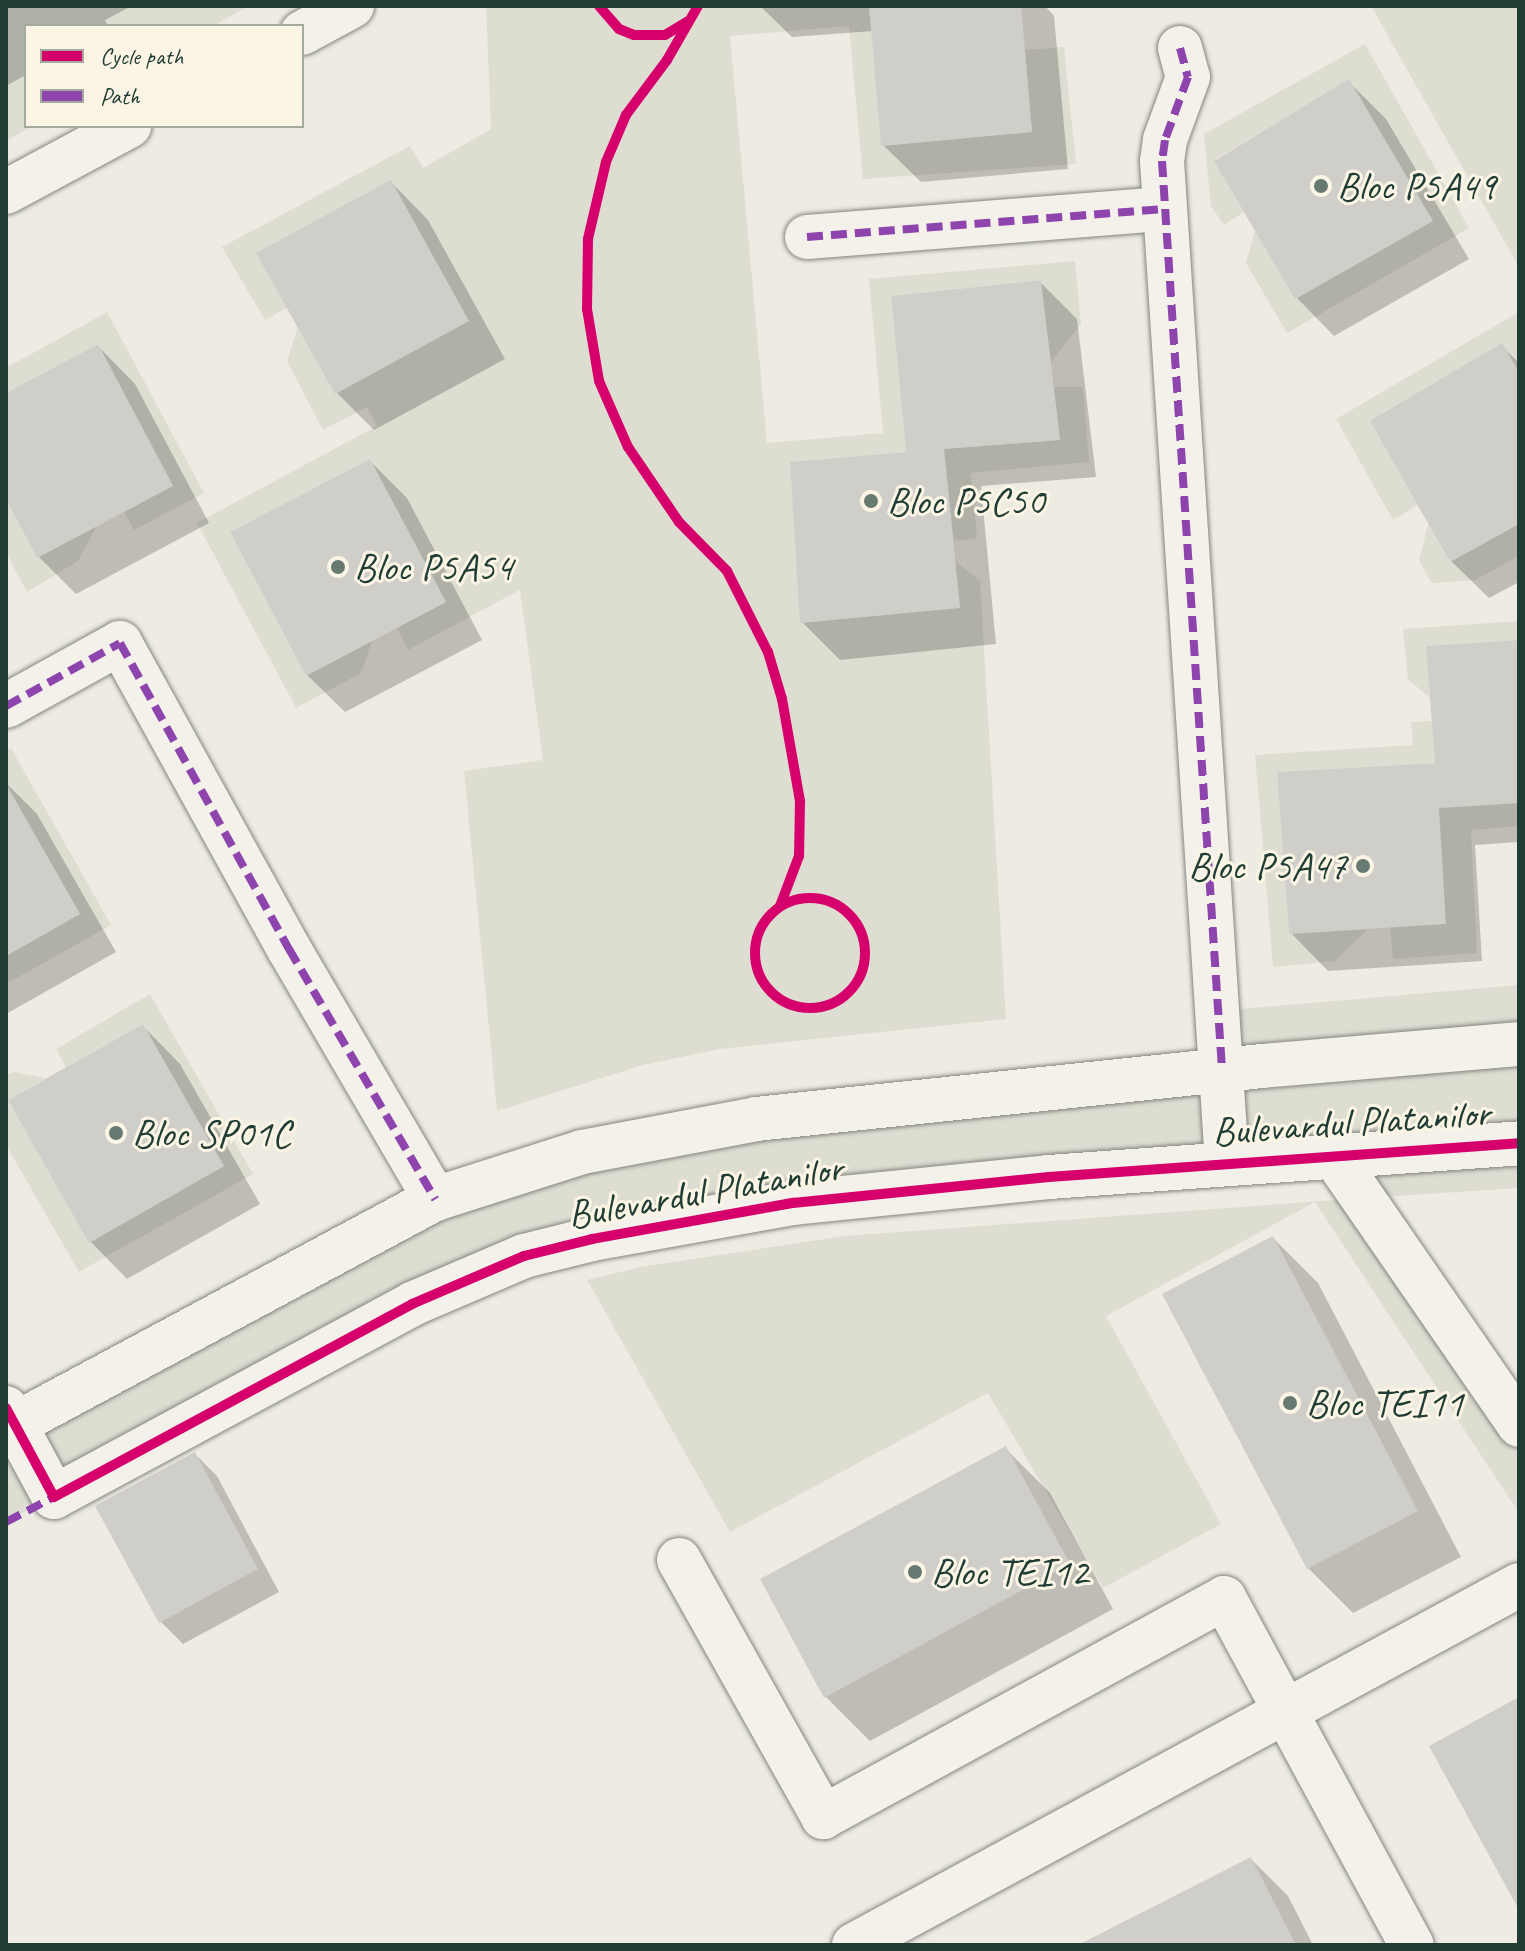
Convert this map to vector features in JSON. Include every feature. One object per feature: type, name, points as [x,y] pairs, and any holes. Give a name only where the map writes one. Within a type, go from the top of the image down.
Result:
[{"type":"street","points":[[304,32],[352,6]]},
{"type":"street","points":[[1180,48],[1188,77],[1165,140],[1162,161],[1222,1070]]},
{"type":"street","points":[[6,192],[125,128]]},
{"type":"street","points":[[807,237],[1164,209]]},
{"type":"street","points":[[6,706],[120,643],[289,949],[435,1199]]},
{"type":"street","name":"Bulevardul Platanilor","points":[[1519,1044],[1222,1070],[756,1119],[582,1152],[435,1199],[9,1420],[54,1497],[412,1304],[524,1256],[690,1219],[793,1203],[1227,1163],[1519,1143]]},
{"type":"street","name":"Bulevardul Platanilor","points":[[1222,1070],[1227,1163]]},
{"type":"street","points":[[1333,1155],[1519,1425]]},
{"type":"street","points":[[679,1560],[823,1817],[1224,1598],[1412,1945]]},
{"type":"street","points":[[854,1945],[1519,1585]]},
{"type":"shaded area","points":[[6,6],[249,6],[217,24],[24,24],[24,128],[29,128],[6,141]]},
{"type":"shaded area","points":[[486,6],[869,6],[882,146],[1032,132],[1025,50],[1064,47],[1076,164],[863,179],[849,26],[730,36],[767,443],[883,433],[869,279],[1075,261],[1081,324],[1051,362],[1040,280],[891,296],[906,452],[790,462],[801,623],[960,607],[955,561],[980,581],[1006,1019],[720,1049],[643,1065],[497,1111],[464,771],[543,760],[520,590],[408,650],[397,628],[446,602],[370,459],[230,532],[306,676],[372,641],[361,673],[296,708],[197,523],[377,426],[367,407],[323,430],[287,361],[298,326],[336,394],[468,321],[288,307],[265,320],[222,247],[410,146],[423,168],[491,129]]},
{"type":"shaded area","points":[[1371,6],[1519,6],[1519,267],[1490,216]]},
{"type":"shaded area","points":[[1365,44],[1469,228],[1287,333],[1246,263],[1255,230],[1296,299],[1432,221],[1349,80],[1214,160],[1244,212],[1224,225],[1211,206],[1204,134]]},
{"type":"shaded area","points":[[107,312],[204,493],[134,530],[124,512],[173,485],[98,344],[6,393],[6,368]]},
{"type":"shaded area","points":[[1519,312],[1519,372],[1370,421],[1418,505],[1393,520],[1336,419]]},
{"type":"shaded area","points":[[1054,387],[1083,387],[1089,462],[971,473],[977,538],[954,541],[944,449],[1060,440]]},
{"type":"shaded area","points":[[6,499],[37,558],[96,527],[78,561],[27,592],[6,553]]},
{"type":"shaded area","points":[[1428,524],[1450,562],[1519,524],[1519,556],[1475,580],[1432,583],[1419,561]]},
{"type":"shaded area","points":[[1519,621],[1519,640],[1427,646],[1430,698],[1408,679],[1403,629]]},
{"type":"shaded area","points":[[1432,721],[1435,763],[1277,772],[1289,934],[1368,929],[1335,961],[1273,967],[1255,755],[1413,745],[1411,722]]},
{"type":"shaded area","points":[[11,748],[111,925],[6,984],[6,956],[80,914],[6,784],[6,751]]},
{"type":"shaded area","points":[[1519,803],[1519,826],[1471,830],[1477,953],[1393,959],[1390,927],[1439,808]]},
{"type":"shaded area","points":[[1519,985],[1519,1188],[1365,1198],[1519,1425],[1519,1513],[1315,1202],[1106,1316],[1221,1524],[1103,1588],[988,1393],[730,1532],[587,1280],[641,1267],[845,1236],[1363,1198],[1333,1155],[793,1203],[412,1305],[6,1522],[6,1429],[506,1175],[1222,1070],[1217,1011]]},
{"type":"shaded area","points":[[150,994],[253,1174],[79,1272],[6,1145],[6,1076],[13,1072],[46,1078],[8,1100],[89,1242],[223,1167],[143,1024],[66,1067],[56,1049]]},
{"type":"building","points":[[869,6],[1021,6],[1032,132],[881,146]]},
{"type":"building","name":"Bloc P5A49","points":[[1349,79],[1433,221],[1295,299],[1214,161]]},
{"type":"building","points":[[391,180],[469,321],[335,394],[256,253]]},
{"type":"building","points":[[1041,280],[1060,440],[944,449],[960,608],[800,623],[790,462],[906,452],[891,296]]},
{"type":"building","points":[[1502,343],[1519,372],[1519,524],[1450,562],[1370,421]]},
{"type":"building","points":[[98,344],[173,486],[37,558],[6,499],[6,393]]},
{"type":"building","name":"Bloc P5A54","points":[[370,459],[446,602],[306,676],[230,532]]},
{"type":"building","name":"Bloc P5A47","points":[[1519,640],[1519,803],[1439,808],[1446,924],[1289,934],[1277,772],[1435,763],[1426,646]]},
{"type":"building","points":[[6,784],[80,914],[6,956]]},
{"type":"building","name":"Bloc SP01C","points":[[143,1024],[224,1166],[89,1243],[8,1100]]},
{"type":"building","name":"Bloc TEI11","points":[[1273,1236],[1418,1511],[1307,1569],[1162,1294]]},
{"type":"building","name":"Bloc TEI12","points":[[1006,1446],[1070,1564],[824,1698],[760,1579]]},
{"type":"building","points":[[195,1452],[258,1569],[159,1623],[95,1506]]},
{"type":"building","points":[[1519,1697],[1519,1910],[1429,1746]]},
{"type":"building","points":[[1251,1857],[1296,1945],[1078,1945]]},
{"type":"marked path","points":[[1180,48],[1188,77],[1165,140],[1162,161],[1222,1070]]},
{"type":"marked path","points":[[807,237],[1164,209]]},
{"type":"marked path","points":[[6,706],[120,643],[289,949],[435,1199]]},
{"type":"marked path","points":[[6,1522],[54,1497]]},
{"type":"cycle path","points":[[599,6],[619,29],[634,35],[665,35],[688,21]]},
{"type":"cycle path","points":[[698,6],[667,60],[626,115],[606,162],[588,239],[587,309],[599,381],[628,447],[679,522],[727,571],[768,652],[782,699],[800,801],[799,856],[780,906]]},
{"type":"cycle path","points":[[810,898],[831,902],[849,914],[861,932],[865,953],[861,974],[849,992],[831,1004],[810,1008],[789,1004],[771,992],[759,974],[755,953],[759,932],[771,914],[789,902],[810,898]]},
{"type":"cycle path","points":[[6,1408],[54,1497],[412,1304],[524,1256],[592,1239],[793,1203],[1049,1177],[1519,1143]]},
{"type":"place","name":"Bloc P5A49","points":[[1321,186]]},
{"type":"place","name":"Bloc P5C50","points":[[871,501]]},
{"type":"place","name":"Bloc P5A54","points":[[338,567]]},
{"type":"place","name":"Bloc P5A47","points":[[1363,866]]},
{"type":"place","name":"Bloc SP01C","points":[[116,1133]]},
{"type":"place","name":"Bloc TEI11","points":[[1290,1403]]},
{"type":"place","name":"Bloc TEI12","points":[[915,1572]]}]
